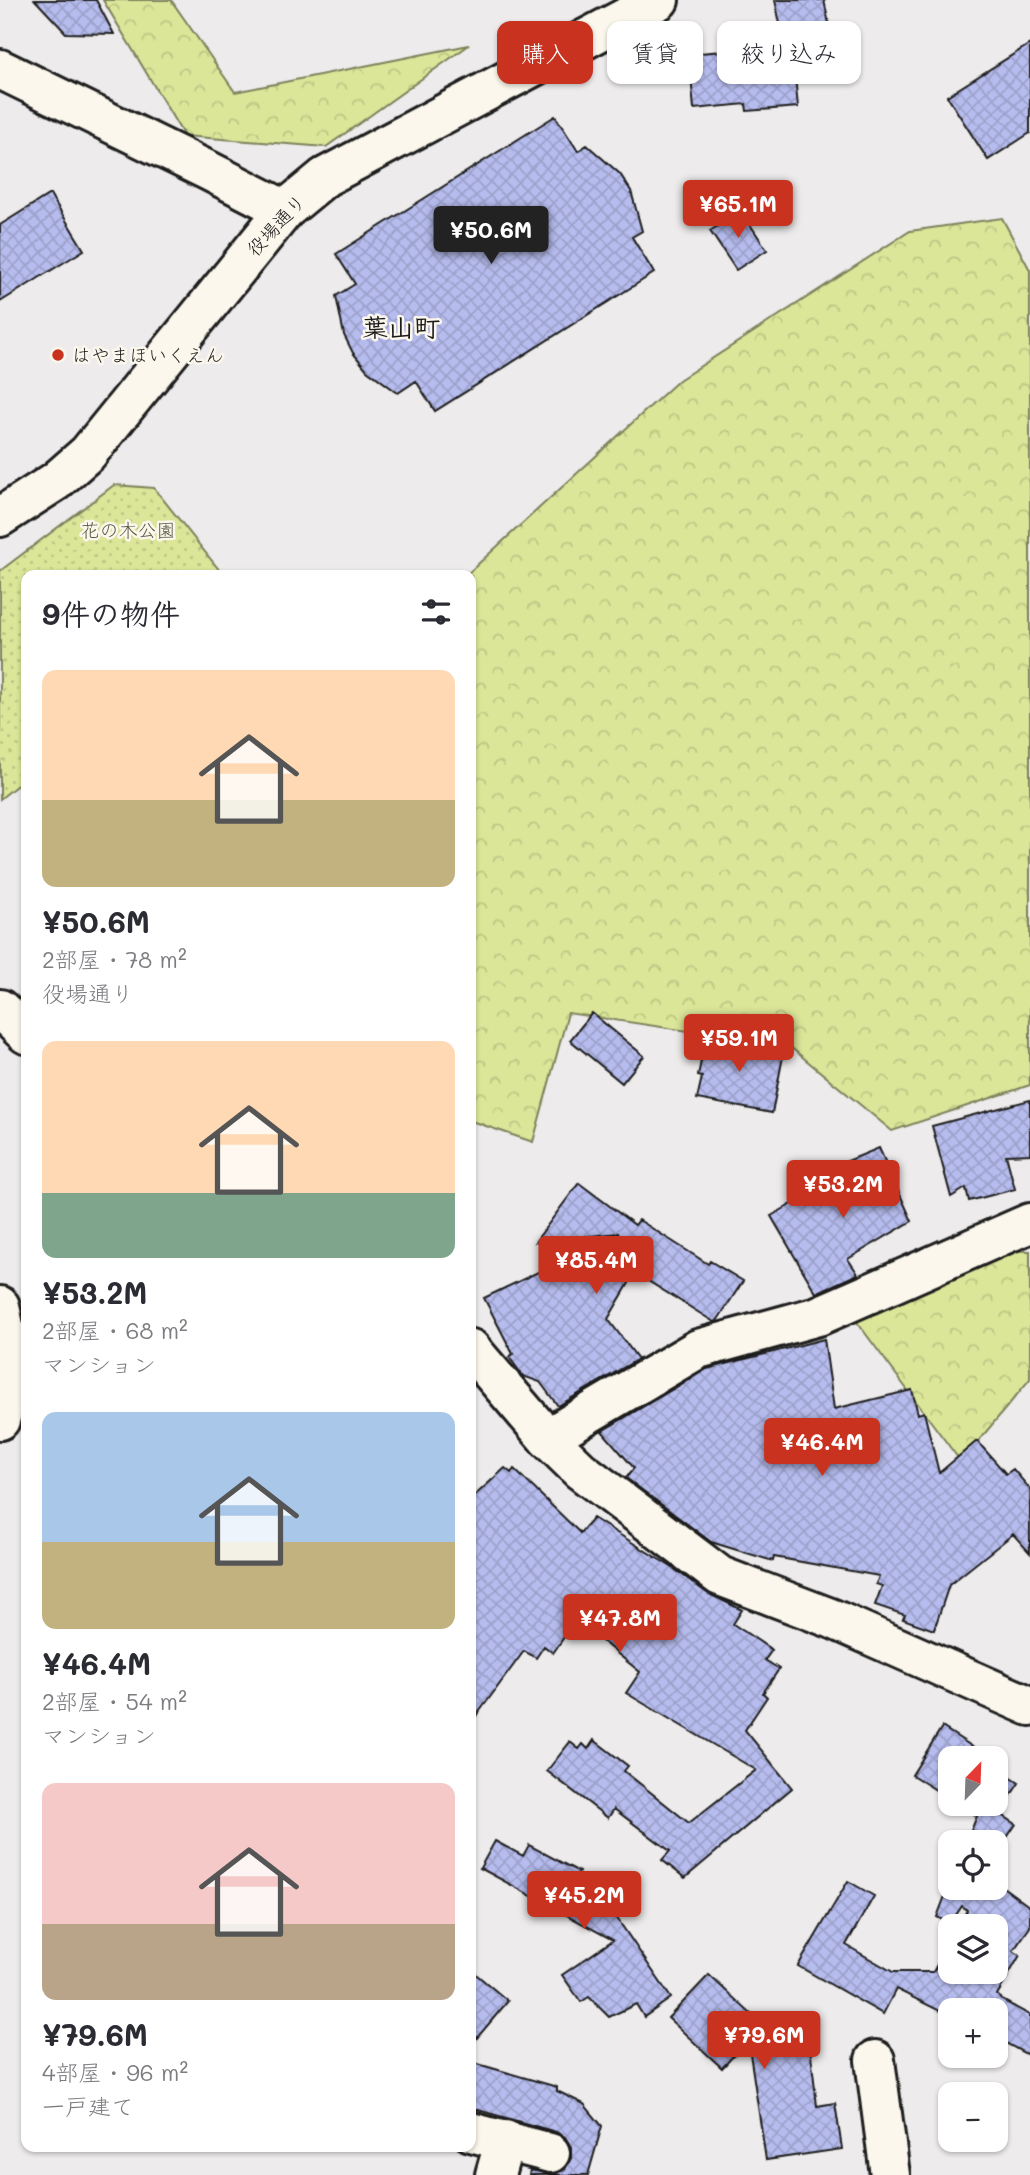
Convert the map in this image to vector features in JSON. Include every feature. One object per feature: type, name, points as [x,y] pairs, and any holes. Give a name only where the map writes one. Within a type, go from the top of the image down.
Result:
[{"type":"street","name":"役場通り","points":[[0,517],[56,481],[89,453],[285,210],[325,177],[659,0]]},
{"type":"street","points":[[0,69],[285,210]]},
{"type":"street","points":[[0,1009],[21,1029]]},
{"type":"street","points":[[547,1438],[698,1349],[818,1316],[1030,1223]]},
{"type":"street","points":[[0,1306],[10,1361],[8,1393],[0,1420]]},
{"type":"street","points":[[476,1355],[547,1438],[580,1470],[720,1576],[833,1619],[1030,1706]]},
{"type":"street","points":[[875,2060],[890,2175]]},
{"type":"street","points":[[490,2149],[550,2153]]},
{"type":"green space","points":[[103,0],[171,0],[235,92],[469,45],[326,147],[184,136]]},
{"type":"green space","points":[[1002,218],[1030,270],[1030,1085],[892,1131],[789,1046],[568,1013],[533,1142],[476,1123],[476,570],[472,570],[679,380],[910,231]]},
{"type":"green space","name":"花の木公園","points":[[114,485],[154,488],[219,570],[21,570],[21,782],[0,799],[0,571]]},
{"type":"green space","points":[[951,1249],[1030,1251],[1030,1379],[961,1462],[854,1318]]},
{"type":"building","points":[[35,0],[96,0],[114,34],[66,33]]},
{"type":"building","points":[[775,0],[824,0],[828,21],[779,21]]},
{"type":"building","points":[[1030,44],[1030,133],[988,160],[947,96]]},
{"type":"building","points":[[717,52],[717,84],[796,84],[798,107],[747,111],[746,104],[694,109],[692,84],[703,84],[703,53]]},
{"type":"building","points":[[555,116],[578,151],[587,145],[620,174],[631,191],[642,231],[632,237],[654,273],[435,411],[416,381],[398,393],[367,370],[353,353],[344,335],[336,296],[355,284],[336,254]]},
{"type":"building","points":[[50,194],[84,250],[0,302],[0,225]]},
{"type":"building","points":[[741,211],[767,250],[736,270],[710,231]]},
{"type":"building","points":[[592,1013],[644,1056],[622,1083],[570,1040]]},
{"type":"building","points":[[706,1035],[784,1051],[772,1113],[697,1099],[702,1077],[698,1076]]},
{"type":"building","points":[[1030,1100],[1030,1154],[1006,1155],[1015,1189],[969,1201],[966,1188],[951,1197],[932,1126]]},
{"type":"building","points":[[879,1148],[912,1221],[848,1259],[858,1274],[816,1293],[771,1216],[844,1174],[840,1164]]},
{"type":"building","points":[[579,1183],[635,1225],[639,1220],[708,1264],[710,1261],[743,1281],[714,1322],[635,1273],[608,1319],[638,1359],[558,1406],[540,1382],[523,1376],[509,1357],[513,1354],[484,1298],[619,1233],[535,1242]]},
{"type":"building","points":[[824,1339],[834,1409],[912,1390],[918,1414],[924,1412],[939,1473],[977,1441],[1006,1474],[1013,1469],[1030,1489],[1030,1553],[1013,1534],[949,1585],[934,1630],[903,1619],[905,1615],[875,1605],[882,1586],[876,1584],[879,1576],[774,1557],[773,1561],[711,1542],[626,1478],[634,1468],[602,1431],[707,1369]]},
{"type":"building","points":[[505,1468],[511,1473],[514,1469],[580,1533],[593,1518],[673,1568],[707,1593],[742,1610],[733,1624],[772,1650],[765,1660],[779,1669],[763,1693],[767,1697],[745,1730],[792,1788],[685,1878],[662,1860],[670,1851],[614,1809],[608,1818],[547,1771],[570,1742],[579,1749],[583,1744],[588,1749],[594,1740],[628,1766],[624,1771],[689,1823],[756,1770],[626,1693],[640,1672],[576,1620],[553,1653],[544,1646],[536,1658],[524,1651],[476,1716],[476,1494]]},
{"type":"building","points":[[942,1727],[971,1746],[938,1746],[938,1791],[912,1775]]},
{"type":"building","points":[[1008,1776],[1019,1783],[1008,1800]]},
{"type":"building","points":[[977,1816],[1004,1816],[1016,1824],[1008,1836],[1008,1830],[971,1830]]},
{"type":"building","points":[[495,1841],[523,1856],[529,1845],[579,1872],[577,1877],[595,1886],[671,1998],[644,2017],[636,2004],[609,2017],[589,1997],[581,2002],[562,1975],[613,1940],[480,1868]]},
{"type":"building","points":[[848,1881],[874,1896],[846,1945],[893,1972],[933,1972],[938,1963],[938,1984],[1003,1984],[997,1995],[1001,1998],[938,1998],[938,2010],[896,1989],[883,2014],[798,1966]]},
{"type":"building","points":[[1008,1891],[1030,1907],[1030,1927],[1013,1951],[1020,1955],[1008,1976],[1008,1914],[965,1914],[967,1910],[962,1906],[957,1914],[938,1914],[944,1900],[1008,1900]]},
{"type":"building","points":[[476,1974],[508,2001],[476,2039]]},
{"type":"building","points":[[709,1975],[779,2040],[809,2037],[817,2106],[835,2103],[842,2149],[766,2160],[748,2040],[722,2068],[668,2018]]},
{"type":"building","points":[[1008,2003],[1030,2015],[1030,2056],[1008,2044]]},
{"type":"building","points":[[476,2063],[557,2087],[557,2091],[584,2104],[602,2126],[588,2175],[529,2175],[530,2170],[555,2174],[565,2169],[571,2158],[571,2147],[565,2137],[556,2132],[476,2109]]},
{"type":"place","name":"はやまほいくえん","points":[[58,355]]},
{"type":"district","name":"葉山町","points":[[401,328]]}]
